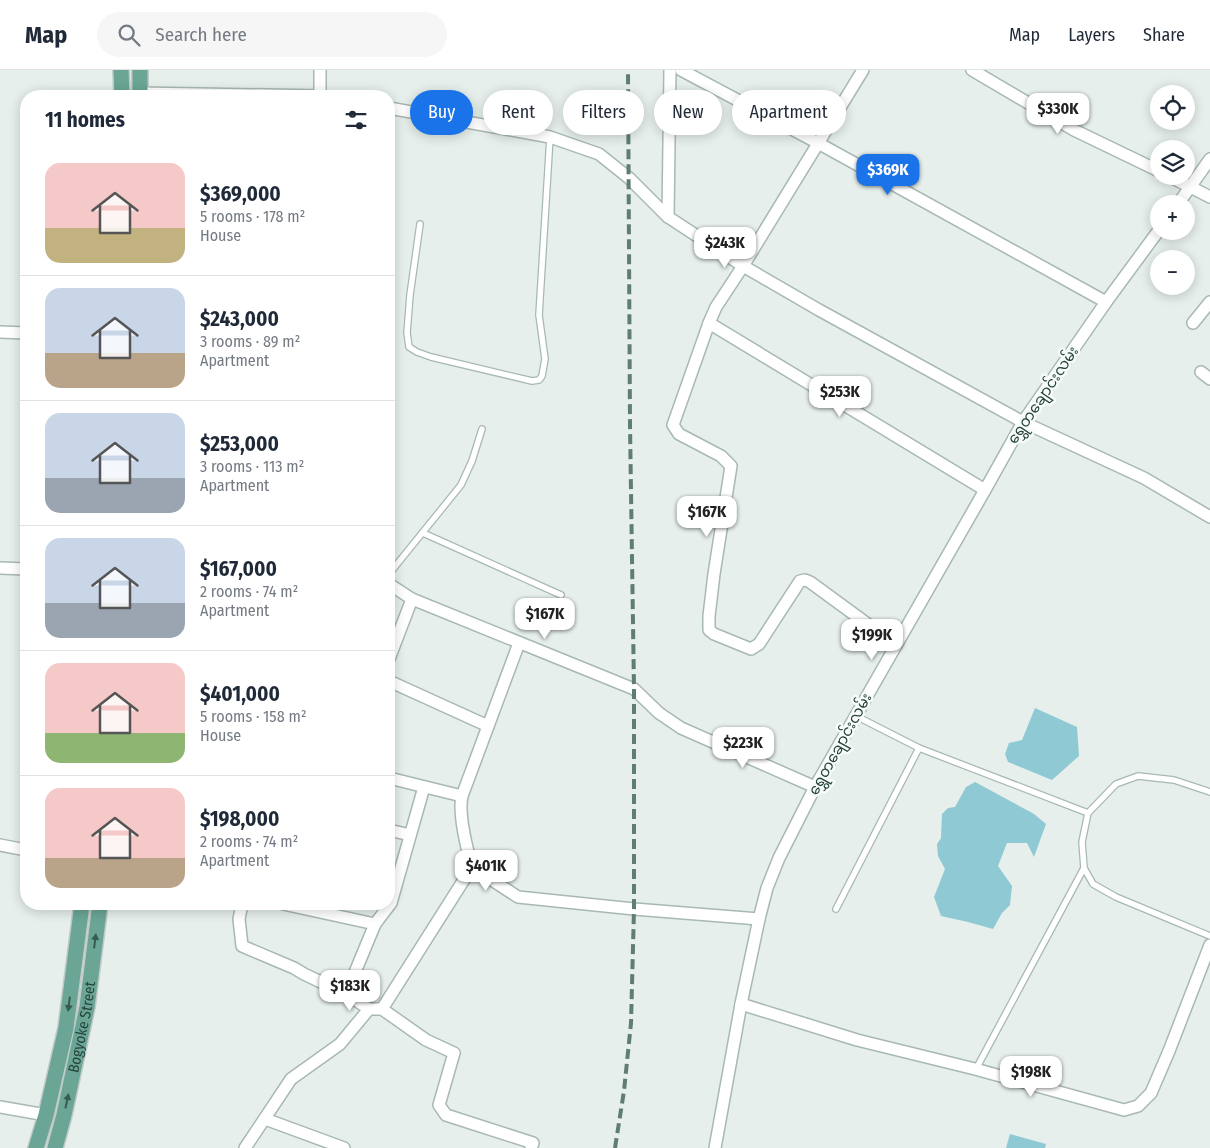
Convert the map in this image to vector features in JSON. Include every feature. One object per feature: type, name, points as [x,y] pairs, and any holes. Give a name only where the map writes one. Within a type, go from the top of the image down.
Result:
[{"type":"main road","points":[[121,70],[122,90]]},
{"type":"main road","points":[[140,70],[140,90]]},
{"type":"main road","name":"Bogyoke Street","points":[[36,1148],[46,1115],[66,1028],[81,910]]},
{"type":"main road","name":"Bogyoke Street","points":[[54,1148],[64,1115],[87,1007],[99,910]]},
{"type":"street","points":[[320,70],[321,90]]},
{"type":"street","points":[[668,217],[670,70]]},
{"type":"street","points":[[681,70],[818,143],[1106,302]]},
{"type":"street","points":[[863,70],[716,307],[673,425],[679,434],[721,456],[731,466],[714,574],[709,630],[714,634],[751,649],[759,644],[800,581],[805,580],[843,605],[896,645]]},
{"type":"street","points":[[972,70],[1074,130],[1150,167]]},
{"type":"street","points":[[395,109],[550,137],[599,154],[629,178],[668,217],[743,266],[1023,422],[1144,478],[1210,517]]},
{"type":"street","points":[[1184,195],[1210,159]]},
{"type":"street","points":[[1190,186],[1210,197]]},
{"type":"street","name":"ရွှေတချောင်းလမ်း","points":[[715,1148],[741,1004],[759,919],[767,888],[779,858],[815,787],[1023,422],[1152,240]]},
{"type":"street","points":[[1192,323],[1210,302]]},
{"type":"street","points":[[709,322],[985,490]]},
{"type":"street","points":[[0,332],[20,333]]},
{"type":"street","points":[[0,568],[20,569]]},
{"type":"street","points":[[395,588],[412,599],[634,689],[658,713],[681,728],[815,787]]},
{"type":"street","points":[[395,643],[412,599]]},
{"type":"street","points":[[519,643],[460,804],[472,867],[518,897],[759,919]]},
{"type":"street","points":[[395,684],[488,726]]},
{"type":"street","points":[[395,780],[462,796]]},
{"type":"street","points":[[395,875],[410,835],[424,787]]},
{"type":"street","points":[[395,831],[410,835]]},
{"type":"street","points":[[0,845],[20,849]]},
{"type":"street","points":[[382,1009],[472,867]]},
{"type":"street","points":[[241,910],[239,919],[242,946],[294,968],[346,994],[369,1009],[382,1009],[426,1040],[454,1053],[439,1105],[446,1115],[533,1143],[531,1148]]},
{"type":"street","points":[[311,910],[375,924]]},
{"type":"street","points":[[346,994],[375,924],[386,910]]},
{"type":"street","points":[[741,1004],[857,1040],[975,1069],[1124,1110],[1138,1106],[1151,1093],[1210,945]]},
{"type":"street","points":[[246,1148],[291,1079],[340,1044],[369,1009]]},
{"type":"street","points":[[0,1107],[46,1115]]},
{"type":"street","points":[[265,1120],[344,1148]]},
{"type":"lane","points":[[420,224],[410,295],[407,333],[409,347],[432,357],[532,381],[539,380],[542,376],[544,359],[539,315],[550,137]]},
{"type":"lane","points":[[395,567],[461,485],[472,461],[482,429]]},
{"type":"lane","points":[[423,533],[561,595]]},
{"type":"lane","points":[[856,716],[920,748],[1088,813]]},
{"type":"lane","points":[[836,909],[920,748]]},
{"type":"lane","points":[[1210,792],[1174,780],[1138,776],[1116,784],[1088,813],[1082,842],[1084,868],[1093,884],[1116,897],[1210,936]]},
{"type":"lane","points":[[975,1069],[1084,868]]},
{"type":"water","points":[[1035,708],[1077,727],[1079,756],[1052,780],[1008,762],[1005,754],[1009,743],[1022,740]]},
{"type":"water","points":[[975,782],[1034,814],[1046,824],[1034,857],[1027,843],[1007,843],[998,866],[1012,886],[1010,905],[1002,913],[993,929],[941,916],[934,897],[945,869],[938,856],[937,844],[941,838],[942,814],[948,808],[955,807],[966,787]]},
{"type":"water","points":[[1010,1134],[1046,1144],[1045,1148],[1006,1148]]},
{"type":"railway","points":[[615,1148],[624,1091],[631,1023],[634,909],[634,689],[628,70]]}]
